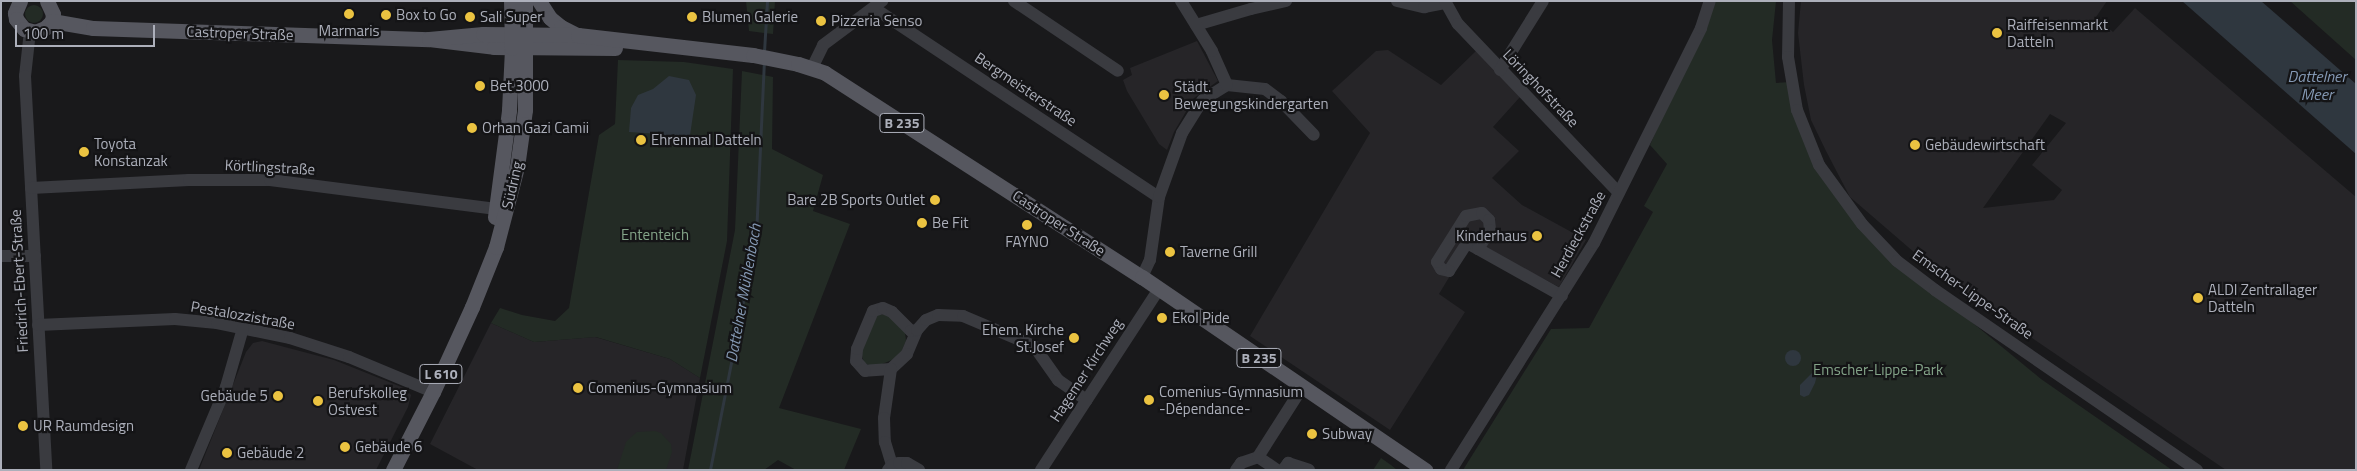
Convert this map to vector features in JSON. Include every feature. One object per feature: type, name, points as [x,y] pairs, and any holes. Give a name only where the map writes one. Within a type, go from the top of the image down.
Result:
[{"type":"main road","points":[[12,7],[19,25],[30,31],[40,30],[52,21],[53,14],[47,1]]},
{"type":"main road","name":"Südring","points":[[511,1],[519,41]]},
{"type":"main road","name":"Südring","points":[[393,470],[433,392],[496,247],[506,144],[525,1]]},
{"type":"main road","name":"B 235","points":[[539,1],[550,18],[561,27],[578,35]]},
{"type":"main road","name":"Castroper Straße","points":[[52,21],[93,28],[429,39],[471,46],[578,35],[753,55],[812,68],[834,79],[1142,277],[1302,388],[1425,470]]},
{"type":"main road","name":"Castroper Straße","points":[[519,41],[664,46]]},
{"type":"street","points":[[1181,1],[1212,51],[1227,85]]},
{"type":"street","points":[[1196,25],[1286,1]]},
{"type":"street","points":[[1397,1],[1424,7],[1445,2]]},
{"type":"street","points":[[1500,70],[1543,1]]},
{"type":"street","name":"Herdieckstraße","points":[[1451,470],[1594,243],[1701,28],[1710,1]]},
{"type":"street","name":"Emscher-Lippe-Straße","points":[[1789,1],[1788,57],[1797,110],[1819,165],[1837,194],[1862,224],[1898,261],[1935,290],[2197,470]]},
{"type":"street","name":"Löringhofstraße","points":[[1445,2],[1458,24],[1500,70],[1619,192]]},
{"type":"street","points":[[1023,3],[1118,71]]},
{"type":"street","points":[[812,68],[823,45],[878,4]]},
{"type":"street","name":"Bergmeisterstraße","points":[[878,4],[1159,197]]},
{"type":"street","name":"Friedrich-Ebert-Straße","points":[[30,31],[25,76],[46,470]]},
{"type":"street","points":[[1142,277],[1150,260],[1159,197],[1182,133],[1203,100],[1227,85],[1265,88],[1281,101],[1314,135]]},
{"type":"street","name":"Körtlingstraße","points":[[31,188],[189,180],[270,180],[501,210]]},
{"type":"street","points":[[1478,249],[1490,230],[1489,220],[1482,213],[1466,216],[1437,262],[1441,269],[1449,271],[1467,243],[1562,296]]},
{"type":"street","points":[[1,256],[35,256]]},
{"type":"street","name":"Hagemer Kirchweg","points":[[1041,470],[1158,289]]},
{"type":"street","points":[[891,369],[865,371],[856,361],[856,349],[874,310],[882,308],[892,312],[911,331],[917,330]]},
{"type":"street","points":[[919,470],[907,464],[890,467],[884,442],[884,418],[891,369],[907,354],[917,330],[926,320],[938,316],[963,316],[1026,342],[1034,346],[1058,380],[1087,400]]},
{"type":"street","name":"Pestalozzistraße","points":[[38,325],[175,319],[243,328],[290,338],[349,357],[433,392]]},
{"type":"street","points":[[191,470],[226,387],[243,328]]},
{"type":"street","points":[[1236,470],[1240,463],[1258,457],[1302,388]]},
{"type":"street","points":[[1258,457],[1277,470]]},
{"type":"street","points":[[1283,470],[1288,463],[1309,470]]},
{"type":"shaded area","points":[[1801,1],[2107,1],[2096,17],[2113,32],[2135,8],[2356,197],[2356,470],[2226,470],[1944,278],[1850,197],[1811,120],[1804,85],[1798,33]],"holes":[[[2050,114],[2066,123],[2032,165],[2062,190],[2054,200],[1983,208]]]},
{"type":"shaded area","name":"Städt. Bewegungskindergarten","points":[[1197,41],[1218,81],[1194,98],[1174,132],[1167,150],[1159,144],[1127,91],[1123,80],[1132,75],[1130,68]]},
{"type":"shaded area","points":[[1388,50],[1441,85],[1477,50],[1520,97],[1493,127],[1519,151],[1492,178],[1522,205],[1586,240],[1559,287],[1471,241],[1439,294],[1465,312],[1390,430],[1250,336],[1370,133],[1332,91],[1376,51]]},
{"type":"shaded area","name":"Comenius-Gymnasium","points":[[491,323],[534,342],[595,337],[670,359],[700,378],[683,470],[478,470],[430,444]]},
{"type":"shaded area","name":"Berufskolleg Ostvest","points":[[262,341],[334,360],[404,388],[411,395],[408,407],[376,470],[199,470],[246,352],[253,343]]},
{"type":"green space","points":[[746,1],[775,1],[773,34],[749,31]]},
{"type":"green space","name":"Emscher-Lippe-Park","points":[[1714,1],[1776,1],[1772,40],[1776,83],[1791,82],[1837,196],[1934,291],[2041,379],[2172,470],[1463,470],[1551,329],[1589,328],[1653,212],[1644,206],[1667,164],[1650,145]]},
{"type":"green space","points":[[2290,1],[2356,1],[2356,60]]},
{"type":"green space","points":[[34,5],[40,8],[43,14],[40,20],[34,23],[28,20],[25,14],[28,8]]},
{"type":"green space","name":"Ententeich","points":[[618,60],[684,62],[733,69],[727,241],[700,378],[670,359],[596,337],[534,342],[491,323],[500,308],[522,315],[555,321],[569,308],[599,135],[615,124]]},
{"type":"green space","points":[[742,71],[773,77],[772,149],[823,175],[813,211],[850,224],[779,408],[861,429],[844,470],[796,470],[778,460],[764,470],[688,470],[735,230]]},
{"type":"green space","points":[[887,314],[905,332],[906,341],[899,357],[875,367],[864,363],[861,351],[877,315]]},
{"type":"green space","points":[[655,431],[661,433],[671,444],[672,452],[666,470],[617,470],[626,442],[637,432]]},
{"type":"green space","points":[[1381,458],[1391,465],[1397,470],[1373,470]]},
{"type":"water","name":"Dattelner Meer","points":[[2182,1],[2261,1],[2356,84],[2356,154]]},
{"type":"water","points":[[669,76],[689,80],[696,95],[689,142],[677,145],[660,144],[660,134],[629,132],[631,108],[638,95],[653,89]]},
{"type":"water","points":[[1793,350],[1799,352],[1801,358],[1799,364],[1793,366],[1787,364],[1785,358],[1787,352]]},
{"type":"water","points":[[1812,373],[1817,375],[1815,383],[1809,395],[1804,397],[1800,395],[1800,385]]},
{"type":"waterway","name":"Dattelner Mühlenbach","points":[[764,52],[767,1]]},
{"type":"waterway","name":"Dattelner Mühlenbach","points":[[710,470],[756,236],[764,63]]},
{"type":"place","name":"Marmaris","points":[[349,14]]},
{"type":"place","name":"Box to Go","points":[[386,15]]},
{"type":"place","name":"Sali Super","points":[[470,17]]},
{"type":"place","name":"Blumen Galerie","points":[[692,17]]},
{"type":"place","name":"Pizzeria Senso","points":[[821,21]]},
{"type":"place","name":"Raiffeisenmarkt Datteln","points":[[1997,33]]},
{"type":"place","name":"Bet 3000","points":[[480,86]]},
{"type":"place","name":"Städt. Bewegungskindergarten","points":[[1164,95]]},
{"type":"place","name":"Orhan Gazi Camii","points":[[472,128]]},
{"type":"place","name":"Ehrenmal Datteln","points":[[641,140]]},
{"type":"place","name":"Gebäudewirtschaft","points":[[1915,145]]},
{"type":"place","name":"Toyota Konstanzak","points":[[84,152]]},
{"type":"place","name":"Bare 2B Sports Outlet","points":[[935,200]]},
{"type":"place","name":"Be Fit","points":[[922,223]]},
{"type":"place","name":"FAYNO","points":[[1027,225]]},
{"type":"place","name":"Kinderhaus","points":[[1537,236]]},
{"type":"place","name":"Taverne Grill","points":[[1170,252]]},
{"type":"place","name":"ALDI Zentrallager Datteln","points":[[2198,298]]},
{"type":"place","name":"Ekol Pide","points":[[1162,318]]},
{"type":"place","name":"Ehem. Kirche St.Josef","points":[[1074,338]]},
{"type":"place","name":"Comenius-Gymnasium","points":[[578,388]]},
{"type":"place","name":"Gebäude 5","points":[[278,396]]},
{"type":"place","name":"Comenius-Gymnasium -Dépendance-","points":[[1149,400]]},
{"type":"place","name":"Berufskolleg Ostvest","points":[[318,401]]},
{"type":"place","name":"UR Raumdesign","points":[[23,426]]},
{"type":"place","name":"Subway","points":[[1312,434]]},
{"type":"place","name":"Gebäude 6","points":[[345,447]]},
{"type":"place","name":"Gebäude 2","points":[[227,453]]}]
